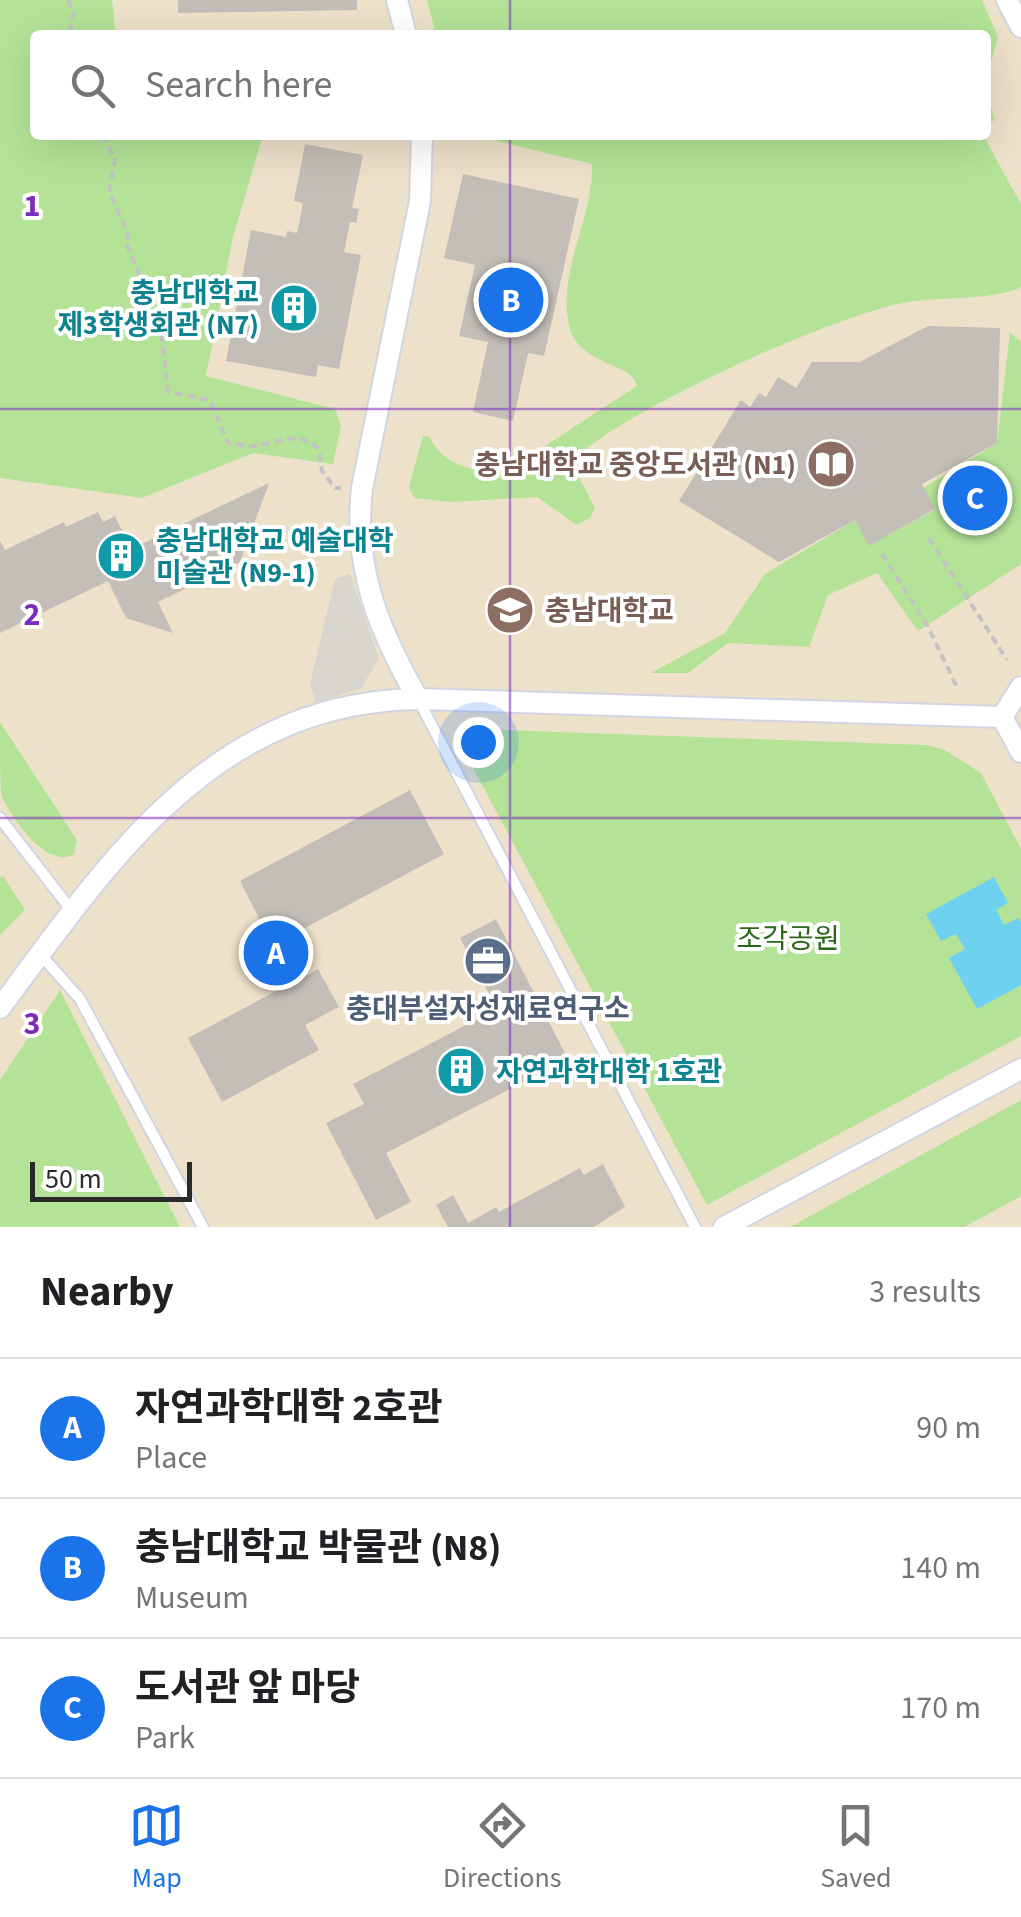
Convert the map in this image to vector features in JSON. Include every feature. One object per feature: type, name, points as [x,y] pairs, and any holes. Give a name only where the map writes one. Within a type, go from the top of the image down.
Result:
[{"type":"street","points":[[397,0],[405,30]]},
{"type":"street","points":[[1007,0],[1021,27]]},
{"type":"street","points":[[418,699],[384,636],[364,582],[359,541],[362,488],[420,201],[422,140]]},
{"type":"street","points":[[1002,717],[1021,687]]},
{"type":"street","points":[[0,1008],[72,912],[154,814],[211,767],[317,717],[370,703],[418,699],[1002,717]]},
{"type":"street","points":[[1002,717],[1021,752]]},
{"type":"street","points":[[724,1227],[1021,1069]]},
{"type":"lane","points":[[418,699],[695,1227]]},
{"type":"lane","points":[[0,818],[72,912]]},
{"type":"lane","points":[[40,954],[80,999],[203,1227]]},
{"type":"path","points":[[68,0],[74,12],[70,30]]},
{"type":"path","points":[[105,140],[115,160],[109,192],[128,232],[126,244],[142,282],[139,313],[160,330],[168,392],[210,400],[228,444],[254,446],[273,439],[307,440],[319,449],[322,472],[335,488],[362,488]]},
{"type":"path","points":[[929,538],[1007,660]]},
{"type":"path","points":[[882,554],[927,625],[958,688]]},
{"type":"shaded area","name":"충남대학교","points":[[112,0],[1021,0],[1021,1227],[0,1227],[0,792],[27,832],[53,857],[77,848],[77,840],[0,722],[0,478],[142,498],[253,453],[330,464],[339,414],[335,409],[206,376],[233,237],[262,140],[991,140],[991,30],[115,30]]},
{"type":"shaded area","points":[[350,574],[379,659],[361,688],[316,703],[310,684],[335,579]]},
{"type":"green space","points":[[0,0],[112,0],[115,30],[30,30],[30,140],[262,140],[233,237],[206,376],[335,409],[341,426],[333,464],[253,453],[142,498],[0,478]]},
{"type":"green space","points":[[427,0],[982,0],[998,37],[991,62],[991,30],[435,30]]},
{"type":"green space","points":[[493,140],[986,140],[1021,204],[1021,287],[994,295],[908,302],[858,316],[772,349],[639,414],[574,458],[573,466],[595,508],[590,518],[577,525],[537,497],[452,502],[414,498],[409,487],[423,436],[430,437],[442,455],[462,466],[508,470],[637,386],[627,373],[585,350],[570,329],[567,288],[587,205],[592,164]]},
{"type":"green space","points":[[1010,333],[1021,341],[1021,564],[918,631],[877,573],[828,595],[809,647],[728,643],[688,673],[651,673],[725,633],[765,574],[855,520],[870,545],[935,510],[923,488],[997,443]]},
{"type":"green space","points":[[0,722],[77,840],[74,854],[64,857],[42,849],[21,828],[6,804],[1,794]]},
{"type":"green space","name":"조각공원","points":[[475,729],[927,745],[945,750],[981,773],[1021,849],[1021,1036],[707,1205],[465,753]]},
{"type":"green space","points":[[0,877],[25,910],[0,935]]},
{"type":"green space","points":[[60,990],[180,1227],[0,1227],[0,1080]]},
{"type":"green space","points":[[1021,1100],[1021,1196],[964,1227],[790,1227]]},
{"type":"water","points":[[994,877],[1008,903],[996,910],[1004,925],[1018,918],[1021,922],[1021,985],[977,1009],[949,958],[965,949],[956,934],[941,941],[926,914]]},
{"type":"building","points":[[178,0],[357,0],[357,10],[178,13]]},
{"type":"building","name":"충남대학교 제3학생회관 (N7)","points":[[305,144],[363,155],[352,208],[359,209],[356,223],[350,222],[344,252],[361,255],[339,369],[318,365],[316,377],[226,361],[251,230],[286,237],[287,231],[297,233],[303,203],[294,201]]},
{"type":"building","points":[[463,174],[579,199],[544,356],[528,353],[513,421],[473,412],[488,342],[459,336],[475,265],[444,258]]},
{"type":"building","name":"충남대학교 중앙도서관 (N1)","points":[[928,326],[1000,328],[997,443],[922,484],[935,509],[869,546],[855,520],[779,562],[679,501],[741,400],[750,407],[759,393],[766,397],[778,377],[796,388],[812,362],[859,362]]},
{"type":"building","name":"충남대학교 예술대학 미술관 (N9-1)","points":[[269,483],[240,562],[158,602],[173,633],[126,618],[108,581],[0,633],[0,541],[5,550],[64,522],[66,527],[98,512],[103,522],[115,516],[131,549]]},
{"type":"building","points":[[410,790],[444,854],[288,937],[308,975],[318,969],[339,1007],[305,1025],[319,1050],[222,1102],[188,1038],[276,991],[245,933],[262,924],[240,881]]},
{"type":"building","name":"자연과학대학 1호관","points":[[496,919],[568,1059],[386,1153],[411,1202],[376,1220],[326,1123],[364,1104],[353,1084],[497,1009],[460,938]]},
{"type":"building","points":[[603,1164],[625,1207],[594,1227],[448,1227],[436,1205],[453,1195],[468,1223],[496,1207],[499,1212],[580,1168],[584,1175]]},
{"type":"place","name":"충남대학교 박물관 (N8)","points":[[511,300]]},
{"type":"place","name":"충남대학교 제3학생회관 (N7)","points":[[294,308]]},
{"type":"place","name":"충남대학교 중앙도서관 (N1)","points":[[831,464]]},
{"type":"place","name":"도서관 앞 마당","points":[[975,498]]},
{"type":"place","name":"충남대학교 예술대학 미술관 (N9-1)","points":[[121,556]]},
{"type":"place","name":"충남대학교","points":[[510,610]]},
{"type":"place","name":"자연과학대학 2호관","points":[[276,953]]},
{"type":"place","name":"충대부설자성재료연구소","points":[[488,961]]},
{"type":"place","name":"자연과학대학 1호관","points":[[461,1071]]}]
